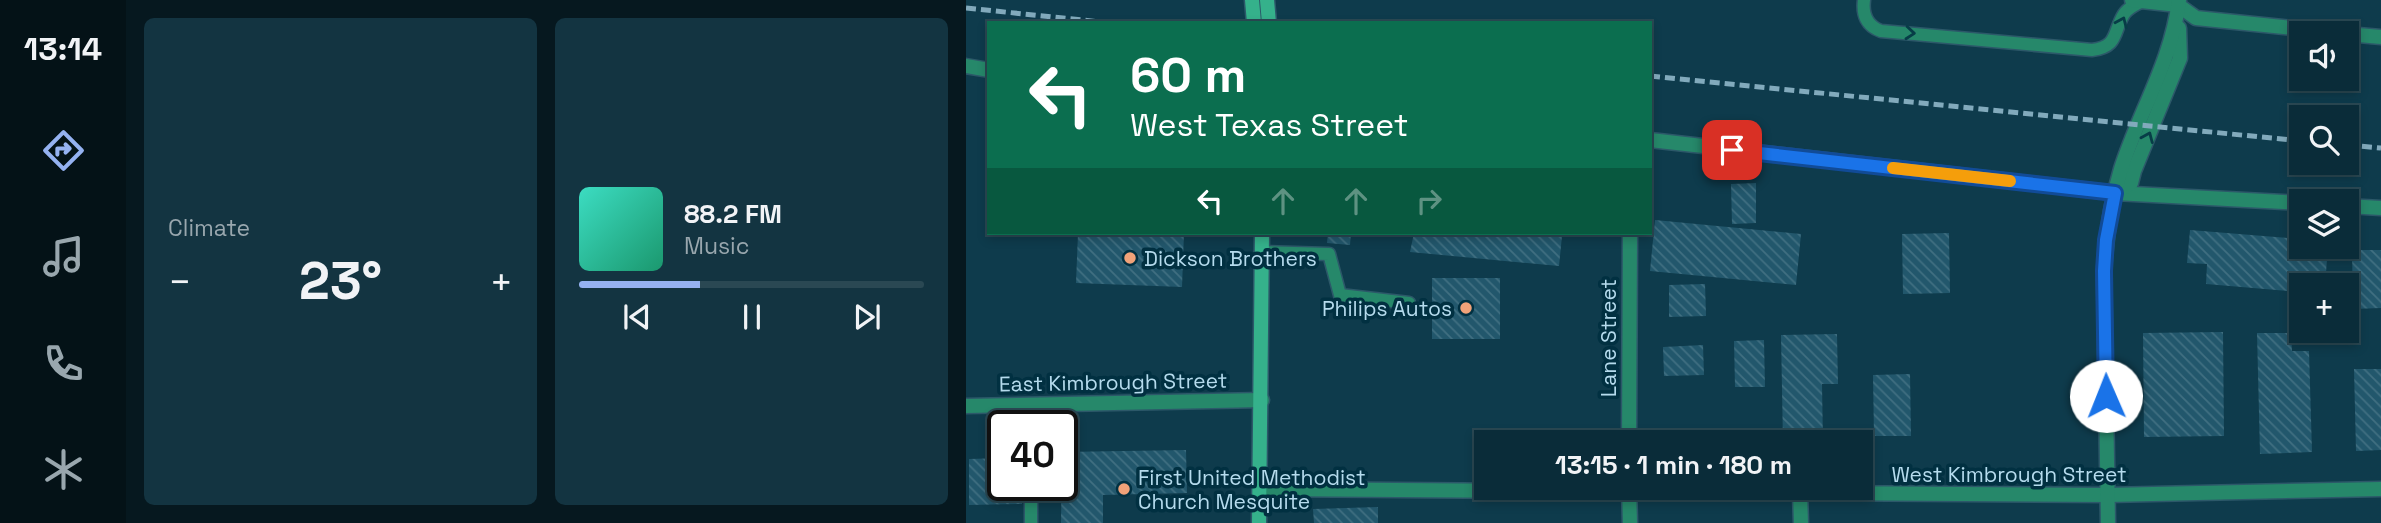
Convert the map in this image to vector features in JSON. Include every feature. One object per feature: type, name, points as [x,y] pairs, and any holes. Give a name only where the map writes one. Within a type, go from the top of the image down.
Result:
[{"type":"main road","points":[[1252,0],[1254,21]]},
{"type":"main road","points":[[1267,0],[1269,21]]},
{"type":"main road","points":[[1259,523],[1262,235]]},
{"type":"street","points":[[2132,0],[2179,3],[2196,18],[2289,28]]},
{"type":"street","points":[[2108,523],[2104,271],[2106,240],[2121,169],[2168,56],[2179,3]]},
{"type":"street","points":[[2359,35],[2381,37]]},
{"type":"street","points":[[966,66],[987,69]]},
{"type":"street","points":[[1652,140],[2115,193],[2289,202]]},
{"type":"street","points":[[2359,207],[2381,208]]},
{"type":"street","name":"Lane Street","points":[[1629,430],[1630,235]]},
{"type":"street","name":"East Kimbrough Street","points":[[966,406],[1262,400]]},
{"type":"street","name":"West Kimbrough Street","points":[[1260,489],[1474,489]]},
{"type":"street","name":"West Kimbrough Street","points":[[1873,494],[2108,495],[2381,489]]},
{"type":"street","points":[[1629,500],[1630,523]]},
{"type":"street","points":[[1800,500],[1801,523]]},
{"type":"lane","points":[[1864,0],[1864,15],[1868,23],[1881,31],[2092,50],[2100,49],[2113,40],[2124,14],[2143,1]]},
{"type":"lane","points":[[1261,252],[1329,254],[1340,295],[1409,303]]},
{"type":"lane","points":[[1030,405],[1030,410]]},
{"type":"lane","points":[[1031,501],[1031,523]]},
{"type":"building","points":[[1756,183],[1756,223],[1732,224],[1731,184]]},
{"type":"building","points":[[1655,220],[1801,234],[1796,285],[1650,271]]},
{"type":"building","points":[[2190,230],[2289,238],[2289,259],[2327,259],[2326,273],[2289,273],[2289,291],[2206,284],[2207,264],[2187,263]]},
{"type":"building","points":[[1949,233],[1950,293],[1903,294],[1902,234]]},
{"type":"building","name":"Dickson Brothers","points":[[1078,235],[1184,235],[1182,287],[1076,283]]},
{"type":"building","points":[[1328,235],[1351,235],[1350,245],[1327,243]]},
{"type":"building","points":[[1414,235],[1623,235],[1562,236],[1559,266],[1410,252]]},
{"type":"building","points":[[2359,250],[2381,250],[2381,308],[2359,309],[2359,273],[2352,273],[2352,259],[2359,259]]},
{"type":"building","name":"Philips Autos","points":[[1432,278],[1500,278],[1500,339],[1432,339]]},
{"type":"building","points":[[1705,284],[1706,316],[1669,317],[1669,285]]},
{"type":"building","points":[[2223,332],[2224,436],[2144,437],[2143,333]]},
{"type":"building","points":[[2257,333],[2289,333],[2292,351],[2309,351],[2312,452],[2260,454]]},
{"type":"building","points":[[1837,334],[1838,384],[1822,384],[1823,430],[1783,430],[1781,335]]},
{"type":"building","points":[[1764,340],[1765,387],[1735,387],[1734,341]]},
{"type":"building","points":[[1703,345],[1704,375],[1664,376],[1663,347]]},
{"type":"building","points":[[2354,369],[2381,369],[2381,450],[2356,451]]},
{"type":"building","points":[[1910,374],[1911,436],[1874,436],[1873,375]]},
{"type":"building","name":"First United Methodist Church Mesquite","points":[[1186,450],[1187,493],[1103,495],[1103,523],[1061,523],[1061,501],[1078,501],[1078,452]]},
{"type":"building","points":[[987,458],[987,501],[1022,501],[1022,504],[969,505],[969,459]]},
{"type":"building","points":[[1378,507],[1378,523],[1314,523],[1313,509]]},
{"type":"railway","points":[[966,8],[1092,21]]},
{"type":"railway","points":[[1652,76],[2289,140]]},
{"type":"railway","points":[[2359,146],[2381,148]]},
{"type":"slow traffic","points":[[1893,168],[2010,181]]},
{"type":"place","name":"Dickson Brothers","points":[[1130,258]]},
{"type":"place","name":"Philips Autos","points":[[1466,308]]},
{"type":"place","name":"First United Methodist Church Mesquite","points":[[1124,489]]},
{"type":"route","points":[[1732,150],[2115,193],[2106,240],[2104,271],[2106,396]]}]
